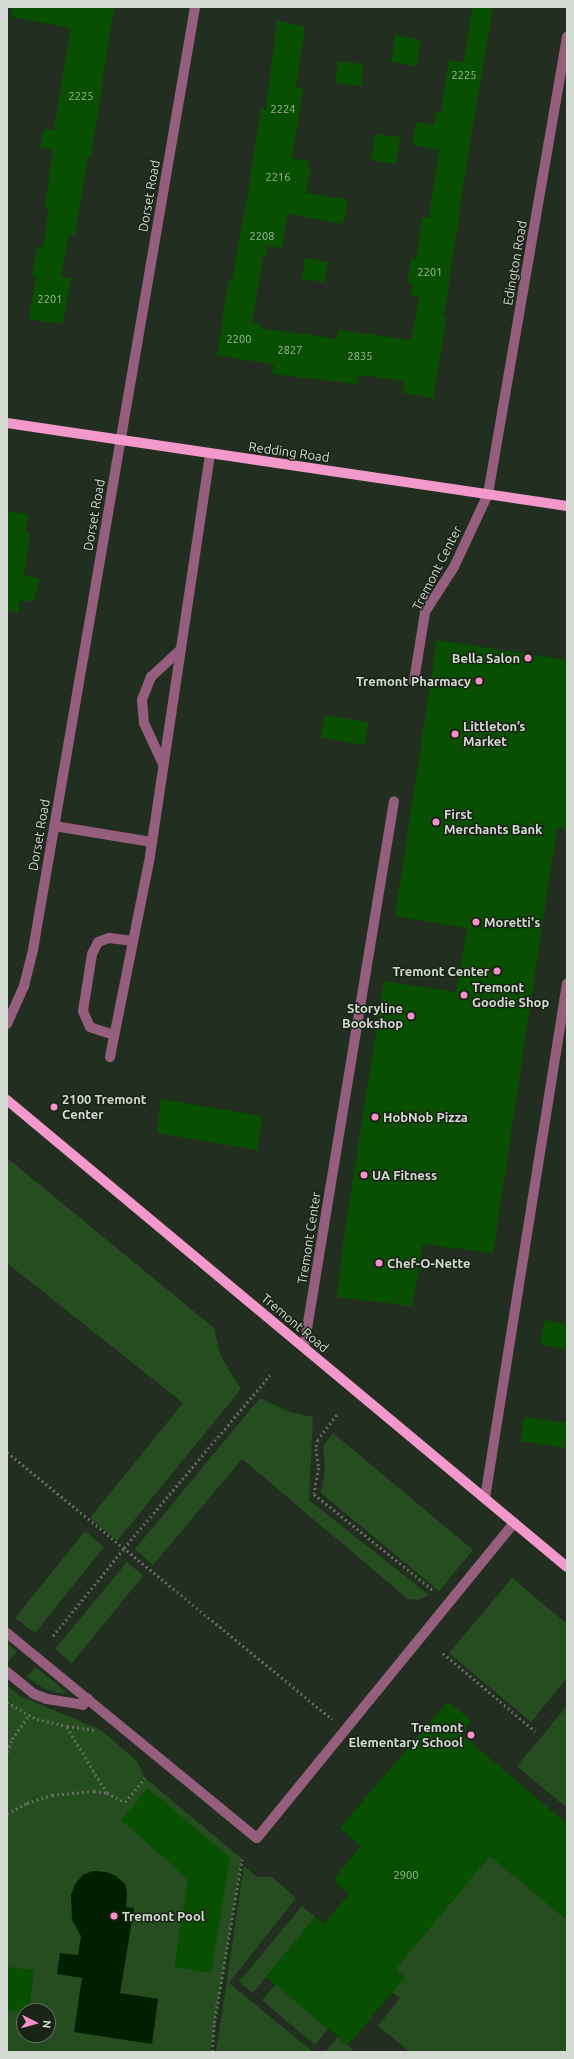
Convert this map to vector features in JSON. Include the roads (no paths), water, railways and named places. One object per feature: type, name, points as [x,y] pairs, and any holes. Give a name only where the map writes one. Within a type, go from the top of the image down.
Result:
[{"type":"main road","name":"Redding Road","points":[[7,423],[119,441],[567,506]]},
{"type":"main road","name":"Tremont Road","points":[[7,1100],[567,1567]]},
{"type":"street","name":"Dorset Road","points":[[7,1024],[24,986],[54,826],[119,441],[195,7]]},
{"type":"street","name":"Edington Road","points":[[488,494],[567,37]]},
{"type":"street","points":[[110,1057],[152,842],[210,454]]},
{"type":"street","name":"Tremont Center","points":[[414,681],[426,612],[454,567],[488,494]]},
{"type":"street","points":[[163,765],[144,724],[142,700],[151,677],[181,649]]},
{"type":"street","name":"Tremont Center","points":[[304,1347],[394,801]]},
{"type":"street","points":[[54,826],[152,842]]},
{"type":"street","points":[[114,1035],[90,1027],[83,1011],[92,954],[98,942],[109,938],[133,941]]},
{"type":"street","points":[[485,1498],[567,983]]},
{"type":"street","points":[[7,1634],[258,1838],[514,1523]]},
{"type":"street","points":[[7,1672],[34,1694],[47,1699],[83,1705],[88,1699]]},
{"type":"place","name":"Bella Salon","points":[[528,658]]},
{"type":"place","name":"Tremont Pharmacy","points":[[479,681]]},
{"type":"place","name":"Littleton’s Market","points":[[455,734]]},
{"type":"place","name":"First Merchants Bank","points":[[436,822]]},
{"type":"place","name":"Moretti's","points":[[476,922]]},
{"type":"place","name":"Tremont Center","points":[[497,971]]},
{"type":"place","name":"Tremont Goodie Shop","points":[[464,995]]},
{"type":"place","name":"Storyline Bookshop","points":[[411,1016]]},
{"type":"place","name":"2100 Tremont Center","points":[[54,1107]]},
{"type":"place","name":"HobNob Pizza","points":[[375,1117]]},
{"type":"place","name":"UA Fitness","points":[[364,1175]]},
{"type":"place","name":"Chef-O-Nette","points":[[379,1263]]},
{"type":"place","name":"Tremont Elementary School","points":[[471,1735]]},
{"type":"place","name":"Tremont Pool","points":[[114,1916]]}]
